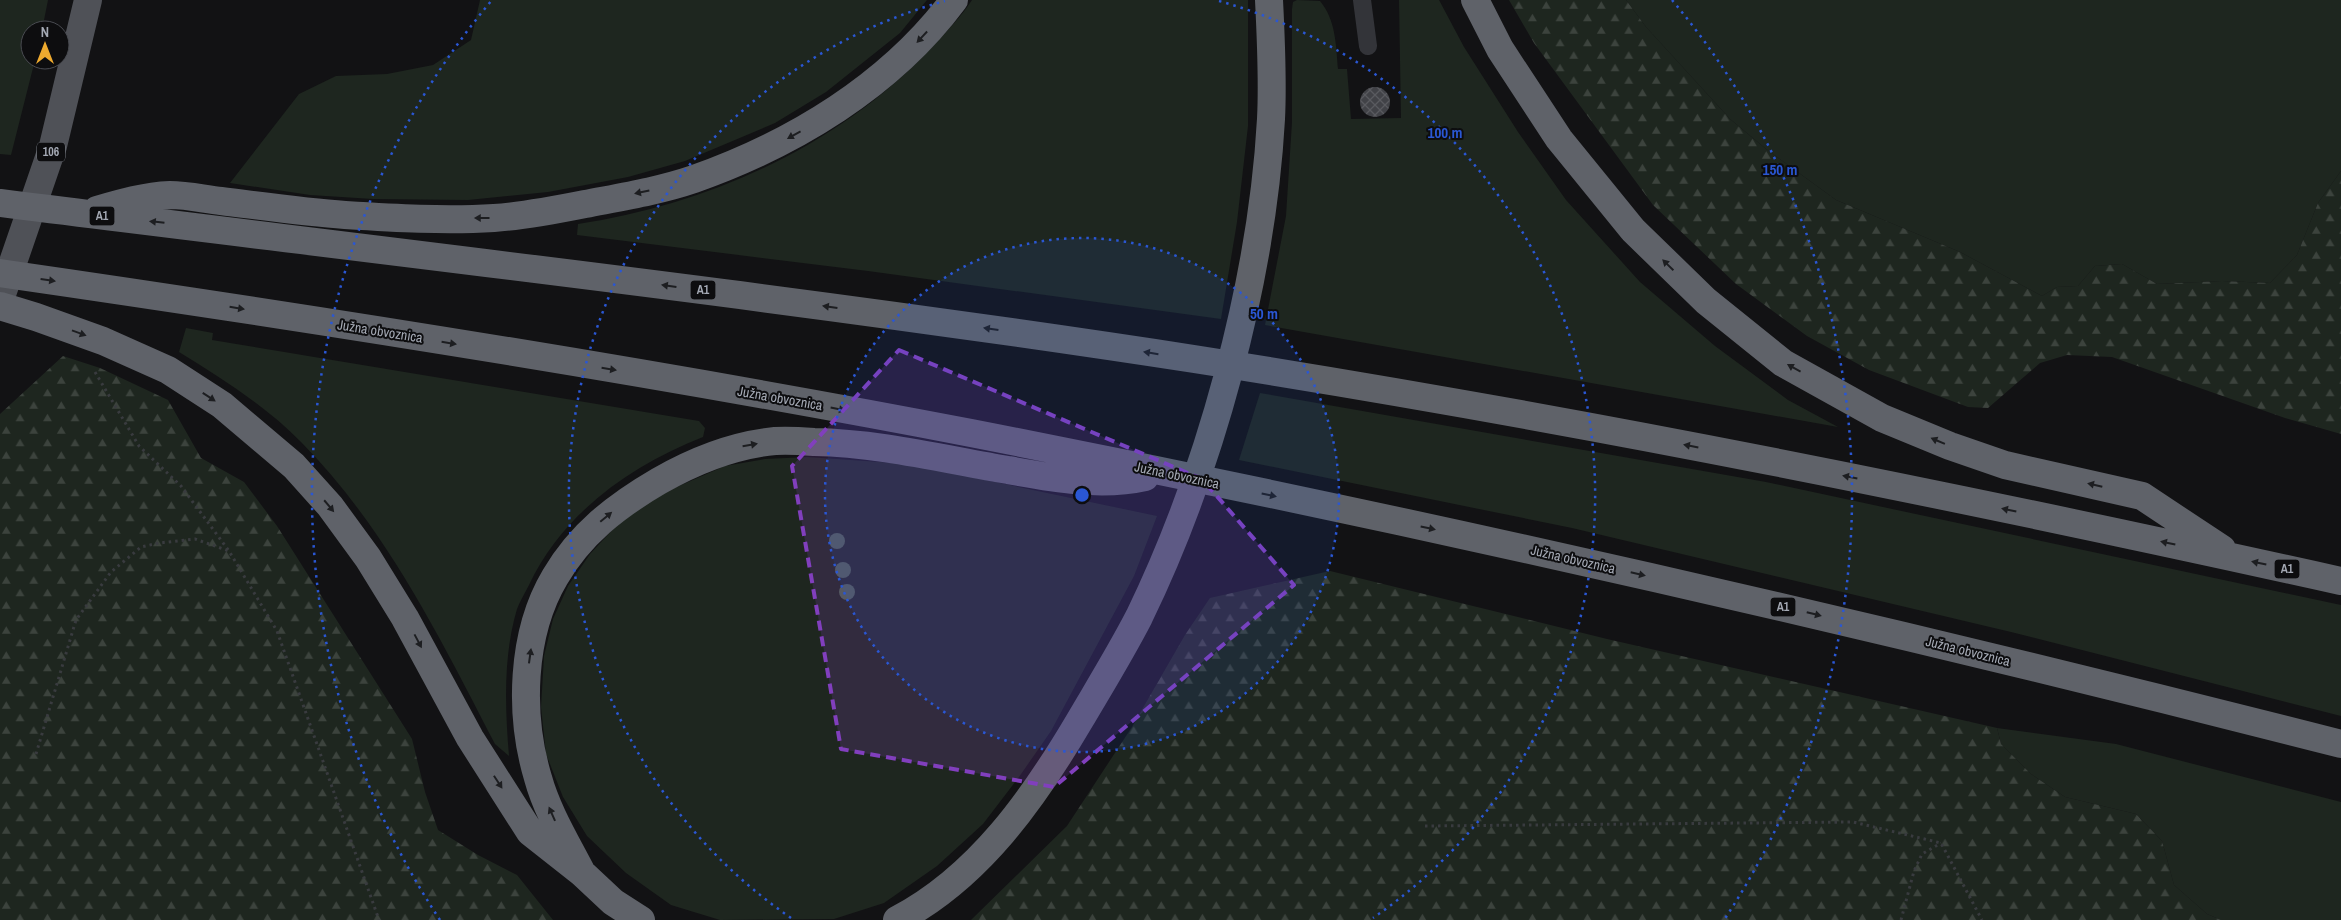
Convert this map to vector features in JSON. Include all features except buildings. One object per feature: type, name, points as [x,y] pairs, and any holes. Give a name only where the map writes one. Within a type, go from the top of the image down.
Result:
[{"type":"highway","points":[[84,214],[132,200],[170,195],[352,215],[494,218],[601,201],[693,179],[777,145],[815,124],[853,98],[910,49],[954,0]]},
{"type":"highway","points":[[897,920],[951,886],[993,844],[1021,810],[1058,757],[1134,625],[1178,527],[1221,397],[1254,259],[1266,181],[1271,117],[1270,0]]},
{"type":"highway","points":[[1475,0],[1500,49],[1559,139],[1632,230],[1706,302],[1783,362],[1882,418],[1950,446],[2005,465],[2142,496],[2233,557]]},
{"type":"highway","name":"A1","points":[[0,203],[205,227],[821,306],[1200,360],[1566,422],[1743,456],[2341,581]]},
{"type":"highway","name":"Južna obvoznica","points":[[0,273],[189,300],[642,374],[824,406],[1165,473],[1463,535],[1747,598],[2341,744]]},
{"type":"highway","points":[[0,306],[103,341],[168,370],[222,405],[294,466],[330,506],[368,558],[401,610],[470,738],[530,832],[582,873],[613,902],[641,920]]},
{"type":"highway","points":[[582,873],[552,816],[538,778],[528,738],[527,695],[530,659],[536,622],[541,606],[565,559],[584,535],[636,494],[697,461],[740,447],[777,441],[854,442],[1049,478],[1129,481],[1165,473]]},
{"type":"main road","name":"106","points":[[0,300],[53,146],[88,0]]},
{"type":"lane","points":[[1362,0],[1368,46]]},
{"type":"path","points":[[93,369],[139,446],[181,486],[229,551],[277,631],[379,920]]},
{"type":"path","points":[[36,754],[76,620],[111,572],[141,547],[159,543],[195,539],[229,551]]},
{"type":"path","points":[[1425,826],[1853,822],[1941,843],[1982,920]]},
{"type":"path","points":[[1901,920],[1914,871],[1922,854],[1941,843]]},
{"type":"highlighted area","points":[[899,350],[1202,479],[1294,585],[1054,787],[841,749],[792,466]]},
{"type":"green space","points":[[0,0],[48,0],[44,20],[20,20],[20,70],[32,70],[11,155],[0,154]]},
{"type":"green space","points":[[480,0],[927,0],[900,33],[826,92],[775,123],[685,161],[628,177],[548,192],[468,200],[373,199],[310,195],[230,183],[299,94],[336,76],[387,74],[433,65],[471,40]]},
{"type":"green space","points":[[972,0],[1248,0],[1248,126],[1237,222],[1221,319],[868,271],[577,235],[578,224],[627,215],[676,202],[724,185],[770,165],[815,141],[857,113],[897,81],[949,29]]},
{"type":"green space","points":[[1297,0],[1320,1],[1329,16],[1337,51],[1338,69],[1347,69],[1351,119],[1401,118],[1399,0],[1439,0],[1464,47],[1518,132],[1566,200],[1640,282],[1715,346],[1788,400],[1838,427],[1265,325],[1286,216],[1292,122],[1292,9],[1293,2]]},
{"type":"green space","points":[[1509,0],[1626,0],[1646,27],[1730,119],[1766,149],[1836,200],[1960,252],[2042,296],[2057,287],[2078,286],[2095,266],[2122,264],[2157,284],[2222,281],[2270,283],[2297,255],[2318,203],[2341,171],[2341,434],[2285,418],[2112,357],[2067,355],[2040,363],[1988,408],[1968,407],[1869,370],[1807,336],[1736,284],[1653,205],[1534,43]]},
{"type":"green space","points":[[1626,0],[2341,0],[2341,171],[2318,203],[2297,255],[2270,283],[2222,281],[2157,284],[2122,264],[2095,266],[2078,286],[2057,287],[2042,296],[1960,252],[1836,200],[1766,149],[1730,119],[1646,27]]},
{"type":"green space","points":[[186,328],[213,333],[212,340],[699,421],[705,428],[703,437],[650,462],[601,495],[560,536],[543,559],[517,609],[512,627],[506,682],[509,756],[495,744],[409,585],[359,511],[331,475],[288,429],[243,393],[179,352]]},
{"type":"green space","points":[[63,356],[100,368],[168,400],[201,458],[244,482],[277,526],[412,739],[425,792],[438,830],[478,855],[517,875],[553,920],[0,920],[0,414]]},
{"type":"green space","points":[[1260,393],[1766,482],[2341,605],[2341,716],[2011,632],[1572,528],[1239,460]]},
{"type":"green space","points":[[807,457],[909,464],[1157,516],[1134,576],[1051,731],[983,824],[937,866],[884,903],[834,919],[720,920],[671,905],[626,873],[587,836],[563,797],[546,754],[541,707],[544,656],[553,619],[568,586],[590,554],[616,526],[643,506],[672,489],[725,466],[765,459]]},
{"type":"green space","points":[[1330,571],[1607,639],[1997,728],[2001,744],[2031,774],[2065,797],[2136,814],[2162,841],[2174,885],[2207,914],[2221,920],[971,920],[1067,826],[1132,727],[1185,635],[1210,598]]},
{"type":"green space","points":[[1997,728],[2116,744],[2341,802],[2341,920],[2221,920],[2207,914],[2174,885],[2162,841],[2136,814],[2065,797],[2031,774],[2001,744]]}]
